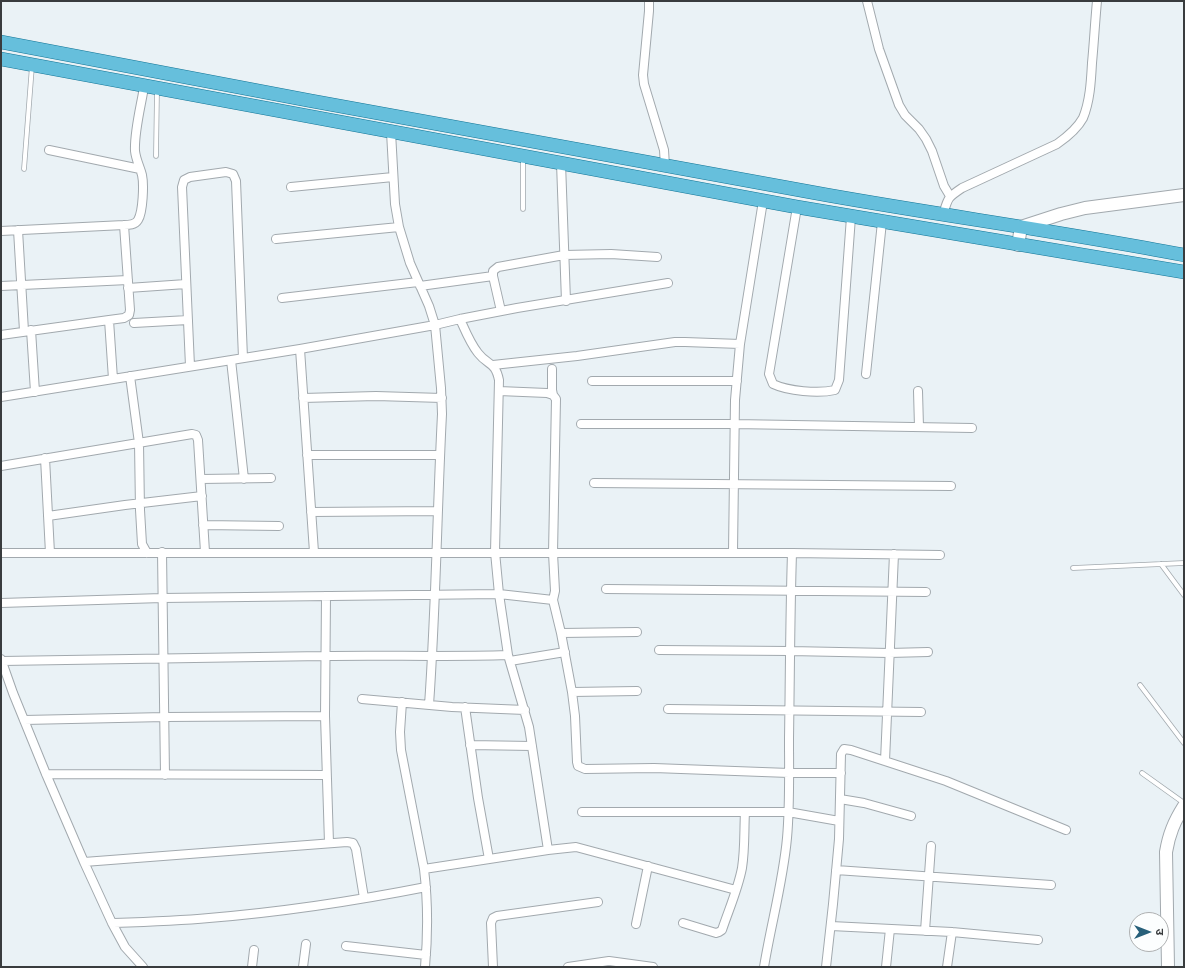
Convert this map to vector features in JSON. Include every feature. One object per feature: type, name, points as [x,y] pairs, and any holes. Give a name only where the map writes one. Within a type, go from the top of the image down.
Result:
[{"type":"main road","points":[[1,42],[292,98],[665,166],[943,215],[1184,255]]},
{"type":"main road","points":[[1,59],[32,66],[851,217],[1184,272]]},
{"type":"street","points":[[649,1],[643,75],[644,84],[664,150],[665,166]]},
{"type":"street","points":[[867,1],[880,49],[899,105],[905,115],[919,129],[926,139],[932,151],[944,186],[950,196]]},
{"type":"street","points":[[943,215],[947,200],[950,196],[962,188],[1057,144],[1076,129],[1088,101],[1097,1]]},
{"type":"street","points":[[1,231],[124,225],[133,224],[137,221],[140,214],[143,184],[135,151],[136,133],[151,88]]},
{"type":"street","points":[[390,132],[394,204],[398,227],[410,263],[435,326],[442,398],[435,595],[429,705]]},
{"type":"street","points":[[49,150],[140,169]]},
{"type":"street","points":[[561,163],[566,300]]},
{"type":"street","points":[[190,366],[182,187],[184,180],[190,177],[226,172],[232,174],[236,181],[243,358]]},
{"type":"street","points":[[291,187],[392,177]]},
{"type":"street","points":[[1018,245],[1021,227],[1061,214],[1085,208],[1184,195]]},
{"type":"street","points":[[733,552],[734,424],[740,344],[763,201]]},
{"type":"street","points":[[797,207],[770,374],[773,384],[782,388],[825,392],[835,390],[840,380],[851,217]]},
{"type":"street","points":[[866,374],[882,222]]},
{"type":"street","points":[[1,335],[124,318],[129,315],[130,310],[124,225]]},
{"type":"street","points":[[276,239],[398,227]]},
{"type":"street","points":[[18,230],[21,285],[35,392]]},
{"type":"street","points":[[501,311],[492,276],[493,271],[498,267],[564,255],[611,254],[657,257]]},
{"type":"street","points":[[282,298],[492,276]]},
{"type":"street","points":[[1,397],[435,326],[460,319],[501,311],[668,283]]},
{"type":"street","points":[[1,286],[186,284]]},
{"type":"street","points":[[460,319],[478,354],[484,360],[493,365],[497,371],[499,380],[495,552],[498,594],[509,658],[529,727],[548,850]]},
{"type":"street","points":[[109,320],[113,379]]},
{"type":"street","points":[[134,324],[188,320]]},
{"type":"street","points":[[493,365],[578,356],[675,342],[740,344]]},
{"type":"street","points":[[300,349],[314,552]]},
{"type":"street","points":[[231,360],[244,479]]},
{"type":"street","points":[[552,369],[552,390],[556,399],[553,553],[556,591],[553,600],[565,652],[572,692],[578,766],[584,768],[654,768],[789,773],[841,773]]},
{"type":"street","points":[[130,376],[139,443],[142,544],[147,553]]},
{"type":"street","points":[[592,381],[737,381]]},
{"type":"street","points":[[499,391],[547,393],[553,395]]},
{"type":"street","points":[[918,391],[919,427]]},
{"type":"street","points":[[303,398],[376,396],[442,398]]},
{"type":"street","points":[[581,424],[734,424],[972,428]]},
{"type":"street","points":[[1,466],[192,434],[196,435],[198,440],[205,552]]},
{"type":"street","points":[[307,455],[440,455]]},
{"type":"street","points":[[45,458],[50,553]]},
{"type":"street","points":[[200,479],[271,478]]},
{"type":"street","points":[[594,483],[951,486]]},
{"type":"street","points":[[48,516],[202,496]]},
{"type":"street","points":[[311,512],[438,511]]},
{"type":"street","points":[[203,524],[278,526]]},
{"type":"street","points":[[162,552],[165,775]]},
{"type":"street","points":[[1,553],[733,552],[940,555]]},
{"type":"street","points":[[764,967],[781,885],[787,838],[790,712],[790,591],[792,553]]},
{"type":"street","points":[[885,762],[894,554]]},
{"type":"street","points":[[606,589],[926,592]]},
{"type":"street","points":[[1,603],[162,598],[498,594],[553,600]]},
{"type":"street","points":[[326,596],[324,716],[328,843]]},
{"type":"street","points":[[561,633],[638,632]]},
{"type":"street","points":[[659,650],[889,653],[928,652]]},
{"type":"street","points":[[143,967],[125,947],[112,923],[46,774],[1,660],[325,656],[509,658],[565,652]]},
{"type":"street","points":[[572,692],[637,691]]},
{"type":"street","points":[[362,699],[429,705],[525,710]]},
{"type":"street","points":[[402,702],[400,732],[401,750],[424,869],[426,887],[428,918],[425,967]]},
{"type":"street","points":[[464,707],[489,859]]},
{"type":"street","points":[[668,709],[790,712],[921,712]]},
{"type":"street","points":[[24,720],[324,716]]},
{"type":"street","points":[[470,745],[532,746]]},
{"type":"street","points":[[826,967],[840,821],[841,754],[844,749],[946,781],[1066,830]]},
{"type":"street","points":[[46,774],[326,775]]},
{"type":"street","points":[[840,799],[864,803],[911,816]]},
{"type":"street","points":[[1168,967],[1166,852],[1168,839],[1184,804]]},
{"type":"street","points":[[582,812],[788,812],[840,821]]},
{"type":"street","points":[[683,922],[712,932],[719,932],[722,930],[736,890],[742,867],[745,812]]},
{"type":"street","points":[[84,862],[347,842],[353,843],[356,849],[364,898]]},
{"type":"street","points":[[925,930],[931,846]]},
{"type":"street","points":[[424,869],[576,847],[736,890]]},
{"type":"street","points":[[636,924],[648,866]]},
{"type":"street","points":[[836,870],[1051,885]]},
{"type":"street","points":[[112,923],[209,918],[317,905],[426,887]]},
{"type":"street","points":[[492,967],[492,918],[497,916],[598,902]]},
{"type":"street","points":[[831,926],[925,930],[1038,940]]},
{"type":"street","points":[[886,967],[890,929]]},
{"type":"street","points":[[948,967],[952,932]]},
{"type":"street","points":[[303,967],[306,944]]},
{"type":"street","points":[[346,946],[426,955]]},
{"type":"street","points":[[252,967],[254,950]]},
{"type":"street","points":[[568,967],[609,961],[653,967]]},
{"type":"lane","points":[[24,169],[32,66]]},
{"type":"lane","points":[[151,88],[156,156]]},
{"type":"lane","points":[[522,156],[523,209]]},
{"type":"lane","points":[[1073,568],[1184,563]]},
{"type":"lane","points":[[1161,564],[1184,595]]},
{"type":"lane","points":[[1140,685],[1184,743]]},
{"type":"lane","points":[[1142,773],[1184,804]]}]
